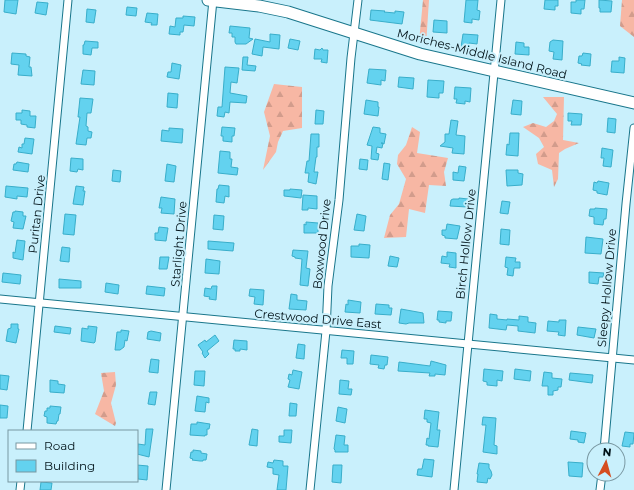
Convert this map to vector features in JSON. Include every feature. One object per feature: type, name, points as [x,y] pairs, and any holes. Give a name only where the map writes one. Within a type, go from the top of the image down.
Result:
[{"type":"main road","name":"Moriches-Middle Island Road","points":[[211,0],[273,9],[305,17],[420,54],[634,103]]},
{"type":"street","name":"Puritan Drive","points":[[26,430],[68,0]]},
{"type":"street","name":"Starlight Drive","points":[[166,490],[182,317],[189,259],[211,0]]},
{"type":"street","name":"Boxwood Drive","points":[[310,490],[326,331],[328,286],[339,200],[351,58],[358,0]]},
{"type":"street","name":"Birch Hollow Drive","points":[[454,490],[501,0]]},
{"type":"street","name":"Sleepy Hollow Drive","points":[[605,442],[611,358],[634,128]]},
{"type":"street","name":"Crestwood Drive East","points":[[0,299],[634,360]]},
{"type":"green space","points":[[423,0],[429,0],[426,45],[419,42]]},
{"type":"green space","points":[[622,0],[634,0],[634,37],[620,26]]},
{"type":"green space","points":[[274,84],[302,87],[302,128],[283,131],[278,142],[276,152],[263,170],[270,136],[264,112]]},
{"type":"green space","points":[[543,97],[564,97],[563,140],[579,143],[559,153],[558,179],[554,187],[552,170],[538,164],[536,154],[544,147],[539,138],[523,127],[533,123],[546,127],[554,121],[557,114]]},
{"type":"green space","points":[[412,127],[420,132],[417,153],[448,158],[444,172],[446,186],[429,185],[425,213],[409,209],[406,237],[384,238],[390,215],[399,204],[406,179],[397,164],[398,155],[406,145]]},
{"type":"green space","points":[[115,372],[116,385],[111,403],[116,423],[115,426],[95,414],[104,391],[101,373]]},
{"type":"building","points":[[5,0],[18,0],[16,14],[4,12]]},
{"type":"building","points":[[466,0],[478,0],[477,10],[480,11],[479,20],[472,19],[472,23],[464,22]]},
{"type":"building","points":[[545,0],[558,0],[558,6],[555,6],[555,10],[544,9]]},
{"type":"building","points":[[576,0],[585,0],[584,9],[581,9],[581,14],[571,13],[571,2],[576,2]]},
{"type":"building","points":[[599,0],[612,1],[611,12],[600,12]]},
{"type":"building","points":[[37,2],[48,3],[46,15],[35,13]]},
{"type":"building","points":[[127,7],[137,8],[136,16],[126,15]]},
{"type":"building","points":[[87,9],[96,10],[94,23],[86,22]]},
{"type":"building","points":[[371,10],[395,13],[395,11],[404,12],[402,24],[370,20]]},
{"type":"building","points":[[147,13],[158,14],[157,25],[151,25],[152,23],[145,22]]},
{"type":"building","points":[[183,16],[195,17],[194,26],[184,25],[183,32],[180,32],[180,35],[169,34],[170,26],[175,27],[176,18],[183,18]]},
{"type":"building","points":[[434,20],[447,21],[447,33],[433,32]]},
{"type":"building","points":[[230,26],[250,28],[249,38],[253,39],[246,44],[236,44],[235,37],[232,37],[232,33],[229,33]]},
{"type":"building","points":[[270,34],[280,35],[279,49],[263,47],[262,56],[252,54],[255,39],[270,42]]},
{"type":"building","points":[[463,34],[478,35],[477,44],[469,43],[469,48],[461,47]]},
{"type":"building","points":[[290,39],[300,41],[298,50],[288,48]]},
{"type":"building","points":[[553,40],[563,41],[562,60],[553,59],[554,52],[549,51],[550,42]]},
{"type":"building","points":[[85,41],[98,42],[98,48],[92,48],[91,55],[83,54],[83,45]]},
{"type":"building","points":[[516,42],[524,43],[524,47],[529,47],[529,55],[515,54]]},
{"type":"building","points":[[322,48],[323,50],[328,50],[327,63],[321,62],[322,59],[314,59],[315,49],[320,50]]},
{"type":"building","points":[[12,53],[26,54],[26,56],[30,57],[29,67],[31,67],[32,76],[18,75],[19,65],[11,64]]},
{"type":"building","points":[[583,53],[591,54],[590,66],[581,65],[582,64],[578,63],[579,56],[582,56]]},
{"type":"building","points":[[243,57],[248,57],[247,65],[256,66],[255,71],[242,70]]},
{"type":"building","points":[[619,57],[625,58],[624,73],[611,72],[612,61],[619,61]]},
{"type":"building","points":[[172,63],[181,65],[179,79],[167,77],[168,72],[171,72]]},
{"type":"building","points":[[225,67],[239,68],[237,83],[231,82],[230,93],[247,96],[246,103],[230,102],[229,113],[225,112],[224,117],[217,116],[218,107],[222,107]]},
{"type":"building","points":[[369,69],[386,70],[385,81],[381,80],[381,85],[367,83]]},
{"type":"building","points":[[83,70],[95,71],[94,85],[81,84]]},
{"type":"building","points":[[399,77],[414,78],[413,89],[398,87]]},
{"type":"building","points":[[428,80],[444,81],[443,93],[439,93],[439,98],[427,97]]},
{"type":"building","points":[[455,87],[471,88],[470,102],[465,101],[465,104],[456,103],[457,99],[454,99]]},
{"type":"building","points":[[168,93],[178,94],[177,108],[167,107]]},
{"type":"building","points":[[80,98],[93,99],[91,113],[87,113],[86,126],[88,127],[88,131],[92,132],[91,138],[87,138],[86,145],[76,144],[80,117],[78,117]]},
{"type":"building","points":[[366,100],[378,102],[378,116],[364,114]]},
{"type":"building","points":[[513,100],[522,101],[521,115],[511,114]]},
{"type":"building","points":[[22,110],[30,111],[30,116],[36,116],[35,128],[27,127],[27,125],[21,124],[21,120],[16,120],[16,113],[22,113]]},
{"type":"building","points":[[316,110],[324,111],[323,124],[315,124]]},
{"type":"building","points":[[568,113],[582,114],[581,125],[571,125],[572,121],[568,121]]},
{"type":"building","points":[[608,118],[616,119],[615,133],[607,132]]},
{"type":"building","points":[[451,120],[458,121],[456,135],[465,136],[464,154],[452,153],[453,148],[440,146],[445,142],[445,134],[449,134]]},
{"type":"building","points":[[222,127],[235,128],[234,136],[232,136],[232,142],[223,141],[223,136],[221,136]]},
{"type":"building","points":[[373,127],[380,128],[380,133],[386,134],[382,148],[377,147],[376,153],[379,154],[378,160],[371,159],[372,146],[367,145]]},
{"type":"building","points":[[169,128],[183,129],[182,143],[161,141],[162,130],[169,131]]},
{"type":"building","points":[[510,133],[519,133],[518,156],[506,155]]},
{"type":"building","points":[[311,134],[319,134],[319,147],[317,147],[314,172],[318,172],[316,184],[308,182],[309,173],[305,173],[307,161],[309,161]]},
{"type":"building","points":[[25,138],[34,139],[32,154],[18,152],[19,147],[22,148],[22,144],[24,144]]},
{"type":"building","points":[[602,148],[613,150],[611,167],[603,166],[604,158],[601,158]]},
{"type":"building","points":[[220,151],[230,152],[230,159],[232,159],[231,167],[238,168],[237,175],[218,173]]},
{"type":"building","points":[[71,158],[83,159],[83,170],[78,169],[77,172],[70,171]]},
{"type":"building","points":[[360,159],[368,160],[367,170],[359,169]]},
{"type":"building","points":[[17,162],[29,164],[28,172],[13,170],[14,164]]},
{"type":"building","points":[[384,163],[390,164],[388,180],[382,179]]},
{"type":"building","points":[[167,164],[176,166],[174,182],[165,181]]},
{"type":"building","points":[[459,166],[466,167],[464,181],[453,180],[453,172],[458,173]]},
{"type":"building","points":[[113,170],[121,171],[120,182],[112,181]]},
{"type":"building","points":[[506,170],[518,170],[518,173],[523,174],[522,185],[507,186]]},
{"type":"building","points":[[598,181],[609,183],[607,195],[597,193],[597,191],[593,190],[594,182],[597,183]]},
{"type":"building","points":[[219,185],[229,186],[229,197],[225,196],[224,203],[216,202],[217,189]]},
{"type":"building","points":[[6,186],[28,188],[27,197],[17,196],[17,199],[5,197]]},
{"type":"building","points":[[76,186],[84,187],[83,191],[85,191],[83,205],[73,204]]},
{"type":"building","points":[[284,190],[302,190],[301,198],[284,196]]},
{"type":"building","points":[[303,195],[317,196],[317,209],[308,208],[308,210],[302,210]]},
{"type":"building","points":[[161,197],[175,199],[174,214],[161,213],[162,208],[159,208]]},
{"type":"building","points":[[459,198],[468,199],[467,207],[450,206],[451,200]]},
{"type":"building","points":[[502,201],[510,202],[508,214],[500,213]]},
{"type":"building","points":[[590,209],[607,209],[606,219],[604,219],[603,225],[594,224],[594,217],[589,216]]},
{"type":"building","points":[[13,212],[23,212],[23,216],[26,216],[23,229],[13,228],[14,222],[11,221]]},
{"type":"building","points":[[65,214],[76,215],[74,235],[63,234]]},
{"type":"building","points":[[357,214],[366,216],[364,231],[354,230]]},
{"type":"building","points":[[214,215],[224,216],[223,230],[213,229]]},
{"type":"building","points":[[306,222],[318,223],[318,233],[304,233],[304,224],[306,225]]},
{"type":"building","points":[[447,224],[460,226],[457,239],[445,238],[445,236],[442,235],[442,230],[446,230]]},
{"type":"building","points":[[159,227],[168,228],[166,241],[155,240],[155,233],[158,233]]},
{"type":"building","points":[[501,229],[510,230],[509,245],[500,244]]},
{"type":"building","points":[[586,237],[603,239],[601,254],[585,253]]},
{"type":"building","points":[[17,240],[25,241],[23,260],[13,258],[13,252],[15,253]]},
{"type":"building","points":[[208,241],[234,243],[233,251],[208,249]]},
{"type":"building","points":[[359,244],[370,245],[369,258],[351,257],[351,246],[359,246]]},
{"type":"building","points":[[62,247],[70,248],[69,262],[60,261]]},
{"type":"building","points":[[293,250],[308,251],[306,268],[310,269],[308,286],[300,285],[302,259],[292,256]]},
{"type":"building","points":[[447,252],[456,253],[456,268],[449,267],[450,264],[441,263],[442,256],[447,257]]},
{"type":"building","points":[[390,256],[399,258],[397,267],[388,266]]},
{"type":"building","points":[[160,257],[169,257],[167,269],[159,269]]},
{"type":"building","points":[[506,257],[516,258],[515,262],[520,262],[520,268],[514,268],[513,276],[507,275],[508,268],[505,267]]},
{"type":"building","points":[[206,259],[220,261],[219,274],[205,273]]},
{"type":"building","points":[[589,272],[604,273],[603,277],[599,277],[598,284],[589,283]]},
{"type":"building","points":[[3,273],[21,275],[20,284],[2,282]]},
{"type":"building","points":[[59,279],[81,281],[81,288],[59,288]]},
{"type":"building","points":[[106,283],[119,285],[118,294],[105,292]]},
{"type":"building","points":[[147,286],[165,288],[164,296],[146,294]]},
{"type":"building","points":[[212,286],[217,286],[216,300],[209,299],[210,297],[204,296],[205,288],[211,289]]},
{"type":"building","points":[[250,289],[264,290],[263,305],[254,304],[255,297],[249,296]]},
{"type":"building","points":[[291,294],[297,295],[297,300],[307,301],[306,310],[289,309]]},
{"type":"building","points":[[348,300],[361,302],[360,313],[345,312],[346,304],[348,305]]},
{"type":"building","points":[[376,304],[389,305],[389,308],[392,308],[391,315],[375,314]]},
{"type":"building","points":[[401,309],[423,313],[424,323],[399,323]]},
{"type":"building","points":[[438,311],[452,312],[451,321],[446,321],[446,323],[439,322],[439,320],[437,320]]},
{"type":"building","points":[[490,314],[497,315],[497,319],[507,320],[519,320],[519,316],[528,317],[528,322],[536,323],[535,333],[518,331],[518,326],[507,325],[506,330],[489,328]]},
{"type":"building","points":[[559,320],[566,320],[565,336],[558,335],[559,332],[547,331],[548,321],[559,322]]},
{"type":"building","points":[[11,324],[18,324],[19,329],[16,343],[6,341],[8,329],[11,328]]},
{"type":"building","points":[[55,326],[71,328],[70,334],[54,332]]},
{"type":"building","points":[[88,326],[97,327],[94,343],[81,341],[82,328],[88,329]]},
{"type":"building","points":[[578,327],[596,329],[594,338],[577,335]]},
{"type":"building","points":[[121,330],[129,331],[127,341],[125,340],[124,347],[120,350],[115,350],[117,332],[121,332]]},
{"type":"building","points":[[151,331],[161,333],[160,341],[147,339],[148,332]]},
{"type":"building","points":[[215,335],[219,341],[207,351],[209,354],[205,358],[198,345],[205,340],[206,342]]},
{"type":"building","points":[[234,340],[247,341],[247,350],[240,349],[240,351],[235,351],[235,349],[233,349]]},
{"type":"building","points":[[298,344],[305,345],[304,359],[296,358]]},
{"type":"building","points":[[342,350],[354,351],[353,364],[347,364],[347,358],[341,358]]},
{"type":"building","points":[[371,355],[388,357],[387,365],[385,365],[384,369],[378,368],[379,365],[370,364]]},
{"type":"building","points":[[151,359],[159,360],[158,373],[149,372]]},
{"type":"building","points":[[431,361],[446,365],[445,375],[435,374],[435,376],[429,376],[430,373],[398,371],[399,362],[430,366]]},
{"type":"building","points":[[484,369],[503,371],[502,381],[497,380],[497,386],[487,385],[487,382],[483,381]]},
{"type":"building","points":[[515,369],[531,371],[530,381],[514,379]]},
{"type":"building","points":[[293,370],[302,372],[299,389],[288,387],[290,380],[288,379],[289,374],[292,375]]},
{"type":"building","points":[[195,371],[205,371],[204,386],[194,385]]},
{"type":"building","points":[[544,372],[552,373],[552,378],[562,379],[561,387],[558,387],[558,390],[553,391],[553,395],[548,395],[548,386],[542,386]]},
{"type":"building","points":[[570,373],[593,375],[592,383],[569,380]]},
{"type":"building","points":[[0,375],[9,376],[7,390],[0,389]]},
{"type":"building","points":[[50,380],[58,381],[58,384],[65,385],[64,393],[50,392]]},
{"type":"building","points":[[340,380],[349,381],[348,389],[352,389],[351,395],[339,394]]},
{"type":"building","points":[[150,392],[157,392],[155,405],[148,404]]},
{"type":"building","points":[[197,396],[209,398],[209,403],[206,402],[205,412],[195,411]]},
{"type":"building","points":[[290,403],[297,404],[296,416],[289,416]]},
{"type":"building","points":[[0,405],[8,406],[7,418],[0,418]]},
{"type":"building","points":[[50,406],[61,407],[56,424],[47,423],[47,417],[44,416],[45,411],[47,411],[47,408],[50,408]]},
{"type":"building","points":[[338,407],[347,409],[345,423],[336,421]]},
{"type":"building","points":[[425,410],[439,412],[437,430],[440,430],[438,447],[426,445],[427,438],[429,439],[431,423],[427,422],[427,419],[424,419]]},
{"type":"building","points":[[483,417],[496,418],[494,445],[497,446],[497,454],[483,452],[486,425],[482,425]]},
{"type":"building","points":[[197,422],[210,424],[209,429],[207,429],[207,435],[190,435],[191,424],[197,424]]},
{"type":"building","points":[[146,429],[153,429],[149,457],[138,454],[138,444],[145,445]]},
{"type":"building","points":[[252,429],[258,430],[257,446],[249,445]]},
{"type":"building","points":[[284,430],[292,430],[291,443],[279,442],[279,436],[284,436]]},
{"type":"building","points":[[571,431],[586,433],[584,443],[578,442],[578,440],[570,439]]},
{"type":"building","points":[[625,432],[634,433],[633,444],[630,444],[630,447],[626,446],[626,442],[623,442]]},
{"type":"building","points":[[336,435],[345,436],[344,445],[348,445],[348,452],[335,452]]},
{"type":"building","points":[[193,450],[201,451],[201,453],[207,454],[206,460],[192,460],[193,459],[190,458]]},
{"type":"building","points":[[424,459],[434,460],[432,477],[417,475],[418,469],[422,469]]},
{"type":"building","points":[[274,460],[283,461],[283,466],[288,466],[286,490],[277,490],[279,475],[273,474],[273,468],[267,467],[268,462],[273,463]]},
{"type":"building","points":[[568,462],[583,463],[582,477],[569,476]]},
{"type":"building","points":[[479,463],[489,464],[492,475],[490,479],[488,478],[487,483],[477,482]]},
{"type":"building","points":[[138,465],[148,466],[147,480],[138,479]]},
{"type":"building","points":[[333,465],[342,465],[341,483],[332,482]]},
{"type":"building","points":[[41,482],[52,483],[51,490],[40,490]]}]
